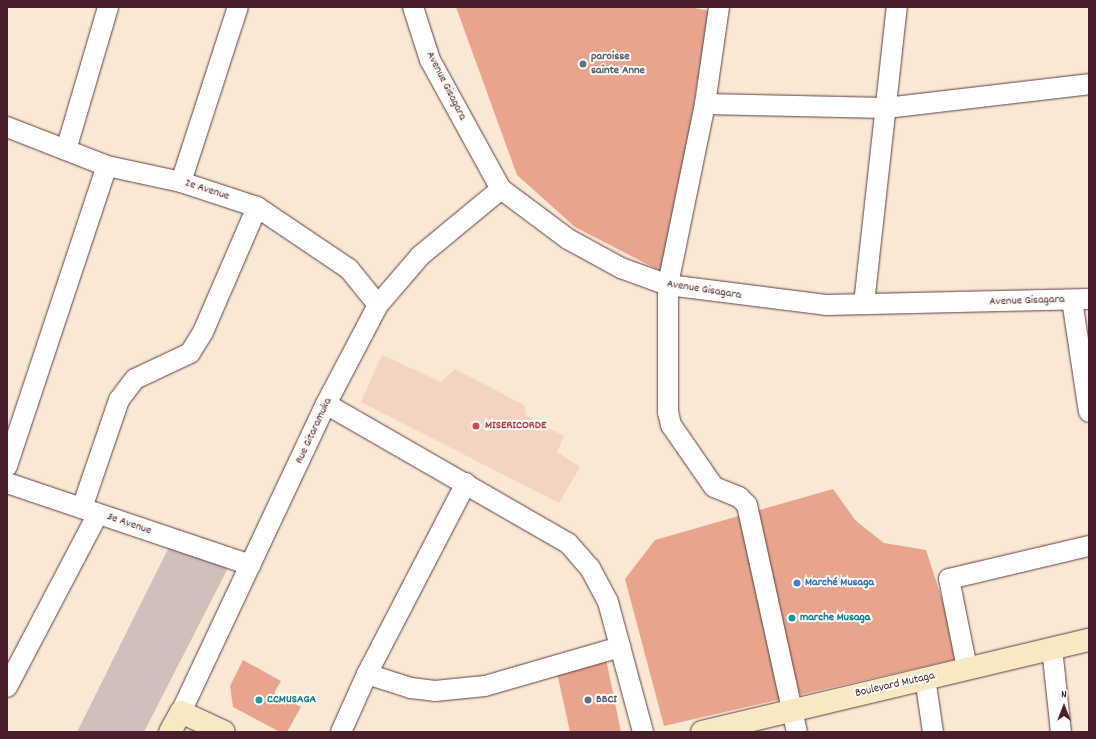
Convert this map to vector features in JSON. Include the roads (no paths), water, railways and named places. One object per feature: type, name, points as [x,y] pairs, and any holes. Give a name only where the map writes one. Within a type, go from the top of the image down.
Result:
[{"type":"street","points":[[66,150],[108,7]]},
{"type":"street","points":[[181,182],[238,7]]},
{"type":"street","name":"Avenue Gisagara","points":[[413,7],[430,60],[501,189],[568,239],[621,268],[668,285],[826,305],[1080,300]]},
{"type":"street","points":[[719,7],[705,104],[668,285],[668,412],[678,435],[714,487],[739,497],[747,506],[797,732]]},
{"type":"street","points":[[864,304],[897,7]]},
{"type":"street","points":[[705,104],[886,108],[1089,84]]},
{"type":"street","name":"2e Avenue","points":[[7,127],[107,166],[181,182],[257,207],[349,270],[378,305]]},
{"type":"street","points":[[7,466],[107,166]]},
{"type":"street","name":"Rue Gitaramuka","points":[[181,712],[326,404],[378,305],[420,256],[501,189]]},
{"type":"street","points":[[7,687],[90,511],[119,400],[134,379],[190,353],[204,332],[257,207]]},
{"type":"street","points":[[1080,300],[1089,412]]},
{"type":"street","points":[[326,404],[466,483],[568,543],[590,568],[608,602],[643,732]]},
{"type":"street","name":"3e Avenue","points":[[7,483],[251,565]]},
{"type":"street","points":[[341,732],[367,674],[466,483]]},
{"type":"street","points":[[967,668],[949,578],[1089,546]]},
{"type":"street","name":"Boulevard Mutaga","points":[[702,732],[1089,640]]},
{"type":"street","points":[[367,674],[411,688],[435,691],[485,686],[620,647]]},
{"type":"street","points":[[1052,648],[1061,732]]},
{"type":"street","points":[[925,678],[933,732]]},
{"type":"street","points":[[170,732],[181,712],[224,732]]},
{"type":"place","name":"paroisse sainte Anne","points":[[583,64]]},
{"type":"place","name":"MISERICORDE","points":[[476,426]]},
{"type":"place","name":"Marché Musaga","points":[[797,583]]},
{"type":"place","name":"marche Musaga","points":[[792,618]]},
{"type":"place","name":"CCMUSAGA","points":[[259,700]]},
{"type":"place","name":"BBCI","points":[[588,700]]}]
